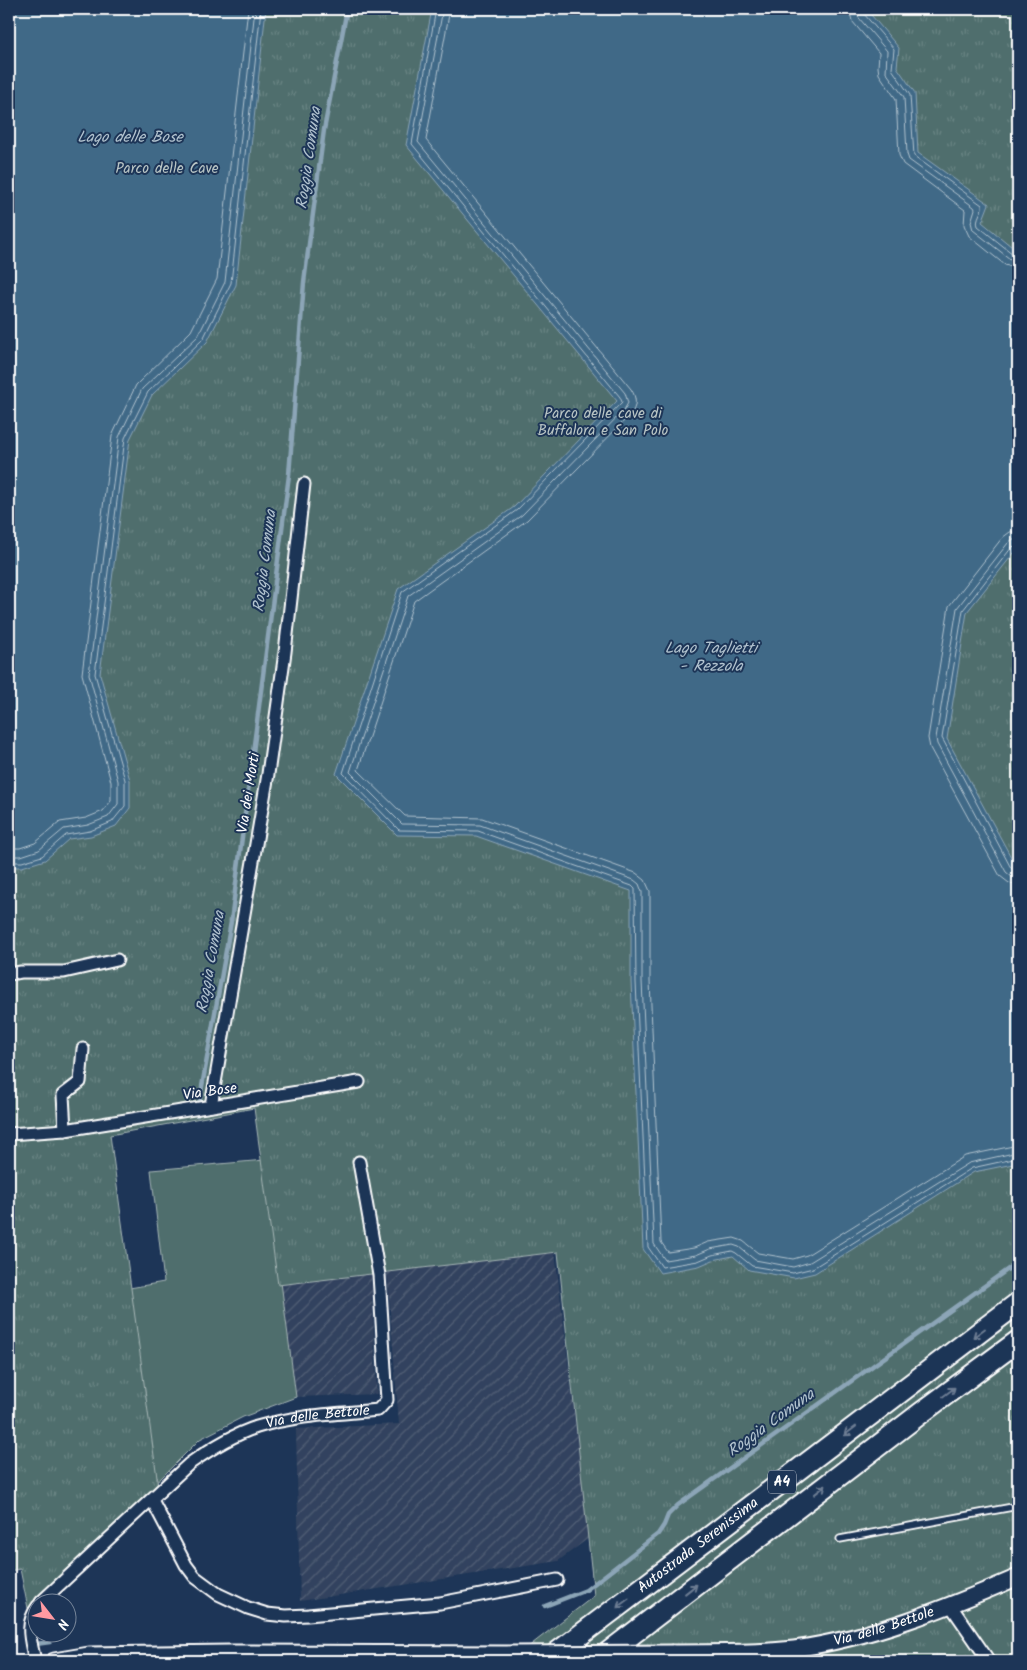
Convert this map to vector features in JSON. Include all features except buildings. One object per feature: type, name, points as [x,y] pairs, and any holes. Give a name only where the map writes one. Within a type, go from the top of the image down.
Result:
[{"type":"highway","name":"Autostrada Serenissima","points":[[546,1661],[1018,1303]]},
{"type":"highway","name":"Autostrada Serenissima","points":[[597,1661],[1018,1341]]},
{"type":"main road","name":"Via delle Bettole","points":[[54,1661],[88,1655],[229,1653],[672,1653],[752,1652],[794,1649],[893,1625],[951,1606],[1018,1577]]},
{"type":"street","name":"Via dei Morti","points":[[210,1106],[268,774],[286,652],[304,484]]},
{"type":"street","points":[[9,974],[21,972],[64,972],[117,960]]},
{"type":"street","points":[[65,1130],[63,1095],[80,1082],[83,1049]]},
{"type":"street","name":"Via Bose","points":[[9,1134],[65,1130],[359,1082]]},
{"type":"street","name":"Via delle Bettole","points":[[52,1592],[189,1464],[208,1450],[256,1428],[288,1419],[378,1410],[387,1400],[379,1275],[358,1162]]},
{"type":"street","points":[[152,1500],[186,1565],[195,1577],[218,1594],[248,1608],[267,1614],[308,1616],[440,1603],[557,1580]]},
{"type":"street","points":[[951,1606],[989,1661]]},
{"type":"street","points":[[31,1642],[35,1661]]},
{"type":"lane","points":[[840,1539],[1018,1506]]},
{"type":"shaded area","points":[[555,1252],[589,1538],[558,1561],[300,1601],[296,1429],[399,1424],[387,1272]]},
{"type":"shaded area","points":[[371,1274],[377,1394],[296,1397],[281,1284]]},
{"type":"green space","name":"Parco delle cave di Buffalora e San Polo","points":[[9,9],[1018,9],[1018,1661],[510,1661],[594,1596],[558,1252],[278,1285],[254,1108],[110,1135],[158,1485],[45,1592],[28,1592],[28,1608],[20,1569],[9,1571]]},
{"type":"green space","points":[[265,1160],[296,1397],[243,1417],[200,1439],[159,1480],[144,1460],[124,1289],[164,1282],[151,1170]]},
{"type":"water","name":"Lago delle Bose","points":[[9,9],[266,9],[236,285],[207,342],[152,395],[130,439],[100,674],[130,780],[130,808],[116,826],[91,836],[69,839],[45,860],[22,867],[9,867]]},
{"type":"water","name":"Lago Taglietti - Rezzola","points":[[432,9],[866,9],[899,48],[897,67],[915,93],[918,153],[989,204],[982,222],[1018,252],[1018,548],[967,612],[947,739],[1018,870],[1018,1163],[974,1172],[815,1273],[794,1278],[749,1270],[733,1256],[713,1260],[699,1266],[660,1273],[643,1249],[631,982],[631,891],[476,836],[397,835],[336,774],[398,589],[514,507],[617,401],[406,145]]},
{"type":"waterway","name":"Roggia Comuna","points":[[197,1115],[231,922],[289,475],[304,282],[324,130],[347,9]]},
{"type":"waterway","name":"Roggia Comuna","points":[[545,1606],[586,1590],[658,1534],[668,1515],[678,1505],[1018,1262]]},
{"type":"waterway","name":"Roggia Comuna","points":[[36,1644],[50,1642]]},
{"type":"park label","name":"Parco delle Cave","points":[[167,169]]}]
